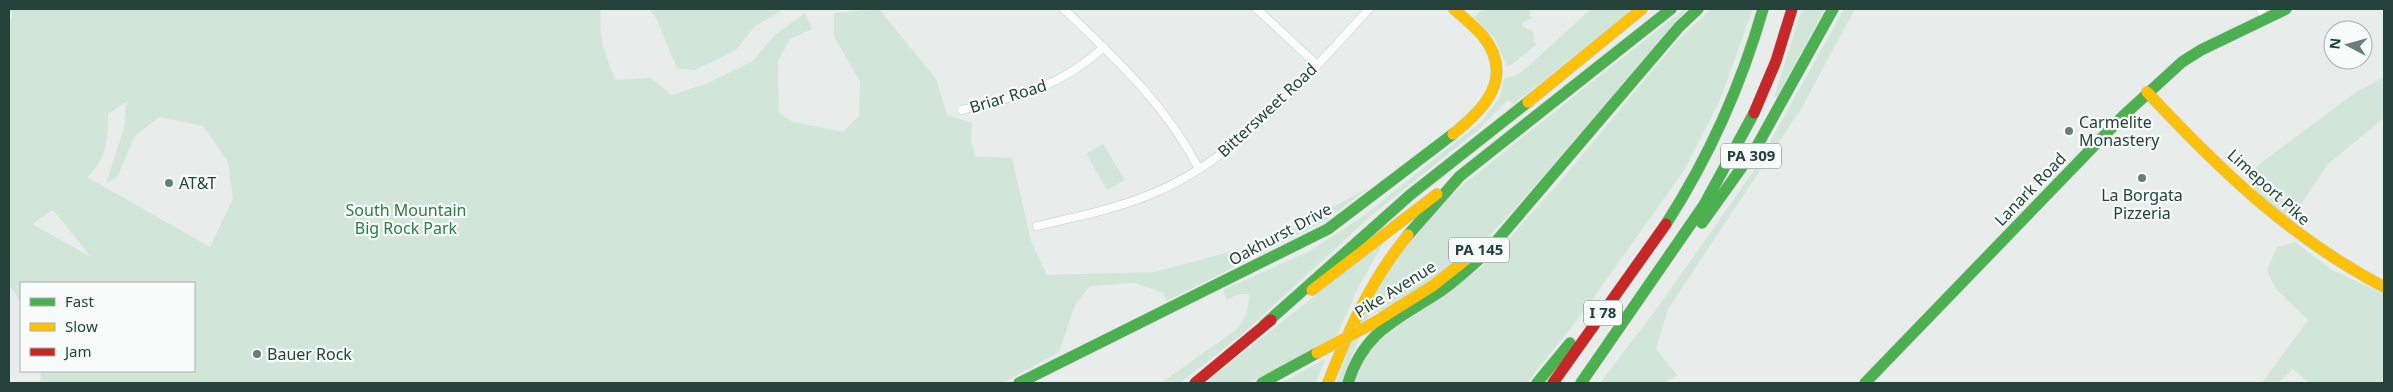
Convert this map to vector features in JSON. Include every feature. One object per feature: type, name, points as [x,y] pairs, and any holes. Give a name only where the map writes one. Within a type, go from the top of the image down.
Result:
[{"type":"main road","name":"Oakhurst Drive","points":[[1019,383],[1328,229],[1349,216],[1472,120],[1481,112],[1492,95],[1496,74],[1495,63],[1488,42],[1454,9]]},
{"type":"main road","points":[[1194,383],[1264,325],[1410,195],[1604,42],[1642,9]]},
{"type":"main road","points":[[1264,325],[1330,277],[1671,9]]},
{"type":"main road","name":"PA 145","points":[[1569,155],[1679,27],[1698,9]]},
{"type":"main road","name":"I 78","points":[[1553,383],[1654,242],[1692,181],[1719,131],[1741,81],[1764,9]]},
{"type":"main road","name":"I 78","points":[[1581,383],[1694,222],[1730,162],[1751,120],[1772,69],[1792,9]]},
{"type":"main road","name":"PA 309","points":[[1647,290],[1727,193],[1761,140],[1833,9]]},
{"type":"main road","name":"Lanark Road","points":[[1865,383],[2147,92],[2188,58],[2263,14],[2286,9]]},
{"type":"main road","name":"Limeport Pike","points":[[2147,92],[2278,219],[2331,258],[2384,287]]},
{"type":"main road","points":[[1348,383],[1354,361],[1368,340],[1456,280],[1478,261],[1528,208],[1569,155]]},
{"type":"main road","name":"Pike Avenue","points":[[1262,383],[1372,324],[1411,301],[1461,266],[1485,245],[1569,155]]},
{"type":"main road","points":[[1328,383],[1350,325],[1372,284],[1413,227],[1460,176]]},
{"type":"main road","points":[[1537,383],[1654,242]]},
{"type":"street","points":[[1064,9],[1152,98],[1181,137],[1199,169]]},
{"type":"street","points":[[1258,9],[1317,64]]},
{"type":"street","name":"Bittersweet Road","points":[[1037,226],[1133,202],[1199,169],[1245,134],[1317,64],[1369,9]]},
{"type":"street","name":"Briar Road","points":[[962,110],[1042,89],[1077,70],[1104,48]]},
{"type":"green space","name":"South Mountain Big Rock Park","points":[[12,9],[601,9],[601,37],[608,62],[616,80],[651,78],[672,95],[708,83],[753,61],[775,35],[805,13],[812,29],[790,39],[778,61],[779,113],[793,122],[843,132],[859,116],[860,82],[834,36],[834,13],[879,9],[936,79],[947,115],[972,123],[971,141],[975,156],[1012,158],[1031,241],[1047,275],[1155,272],[1270,241],[1370,187],[1323,222],[1167,301],[1163,293],[1134,283],[1090,286],[1075,305],[1059,352],[1003,383],[40,383],[41,372],[195,372],[195,282],[20,282],[20,302],[9,285],[9,20],[12,18]],"holes":[[[126,102],[124,128],[106,184],[118,176],[134,137],[159,117],[203,126],[228,162],[233,199],[210,247],[87,177],[98,164],[105,148],[108,114]],[[53,210],[91,257],[32,224]]]},
{"type":"green space","points":[[649,9],[784,9],[755,26],[736,50],[695,70],[677,68],[656,18]]},
{"type":"green space","points":[[1483,9],[1530,9],[1529,16],[1533,17],[1522,23],[1522,26],[1533,32],[1534,42],[1537,44],[1511,65],[1507,66],[1495,39],[1474,17]]},
{"type":"green space","points":[[1591,9],[1633,9],[1514,104],[1508,100],[1478,130],[1372,215],[1239,337],[1180,383],[1161,383],[1240,325],[1247,308],[1249,294],[1239,294],[1227,300],[1223,290],[1310,251],[1366,214],[1482,121],[1500,97],[1504,78],[1515,76],[1524,70]]},
{"type":"green space","points":[[1684,9],[1687,9],[1519,204],[1488,237],[1464,258],[1384,311],[1376,312],[1369,317],[1342,383],[1336,383],[1355,332],[1371,297],[1405,247],[1431,217],[1459,188]]},
{"type":"green space","points":[[1711,9],[1753,9],[1720,100],[1685,169],[1584,311],[1527,383],[1355,383],[1357,372],[1368,351],[1392,330],[1452,290],[1490,260],[1564,177],[1677,41]]},
{"type":"green space","points":[[1802,9],[1825,9],[1777,97],[1774,97]]},
{"type":"green space","points":[[1844,9],[1855,9],[1801,109],[1668,309],[1656,349],[1677,375],[1665,383],[1600,383],[1658,307],[1753,172]]},
{"type":"green space","points":[[2384,77],[2384,118],[2328,164],[2290,221],[2267,203],[2248,182],[2258,165],[2356,92]]},
{"type":"green space","points":[[1103,144],[1125,180],[1107,190],[1086,154]]},
{"type":"green space","points":[[1385,240],[1358,288],[1337,335],[1250,383],[1205,383]]},
{"type":"green space","points":[[2295,242],[2332,270],[2384,294],[2384,383],[2309,383],[2293,369],[2278,383],[2262,383],[2308,320],[2275,288],[2267,270],[2277,247]]},
{"type":"green space","points":[[1325,359],[1316,383],[1281,383]]},
{"type":"traffic: fast","points":[[1408,235],[1460,176],[1671,9]]},
{"type":"traffic: fast","points":[[1348,383],[1363,350],[1373,338],[1397,318],[1441,291],[1488,251],[1679,27],[1698,9]]},
{"type":"traffic: fast","points":[[1666,224],[1710,147],[1745,66],[1763,9]]},
{"type":"traffic: fast","points":[[1702,223],[1757,146],[1833,9]]},
{"type":"traffic: fast","points":[[1865,383],[2123,116],[2182,62],[2201,50],[2286,9]]},
{"type":"traffic: fast","points":[[1264,325],[1410,195],[1528,102]]},
{"type":"traffic: fast","points":[[1581,383],[1704,205],[1754,113]]},
{"type":"traffic: fast","points":[[1019,383],[1328,229],[1453,134]]},
{"type":"traffic: fast","points":[[1537,383],[1570,343]]},
{"type":"traffic: fast","points":[[1262,383],[1317,353]]},
{"type":"traffic: slow","points":[[1453,134],[1476,114],[1485,103],[1492,91],[1496,78],[1496,65],[1492,51],[1483,36],[1454,9]]},
{"type":"traffic: slow","points":[[1528,102],[1642,9]]},
{"type":"traffic: slow","points":[[2147,92],[2201,148],[2286,224],[2349,267],[2384,287]]},
{"type":"traffic: slow","points":[[1312,290],[1437,194]]},
{"type":"traffic: slow","points":[[1328,383],[1344,343],[1372,287],[1408,235]]},
{"type":"traffic: slow","points":[[1372,324],[1434,285],[1482,247]]},
{"type":"traffic: slow","points":[[1317,353],[1372,324]]},
{"type":"traffic: jam","points":[[1754,113],[1776,61],[1792,9]]},
{"type":"traffic: jam","points":[[1553,383],[1666,224]]},
{"type":"traffic: jam","points":[[1195,383],[1271,320]]},
{"type":"place","name":"Carmelite Monastery","points":[[2069,131]]},
{"type":"place","name":"La Borgata Pizzeria","points":[[2142,178]]},
{"type":"place","name":"AT&T","points":[[169,183]]},
{"type":"place","name":"Bauer Rock","points":[[257,354]]}]
